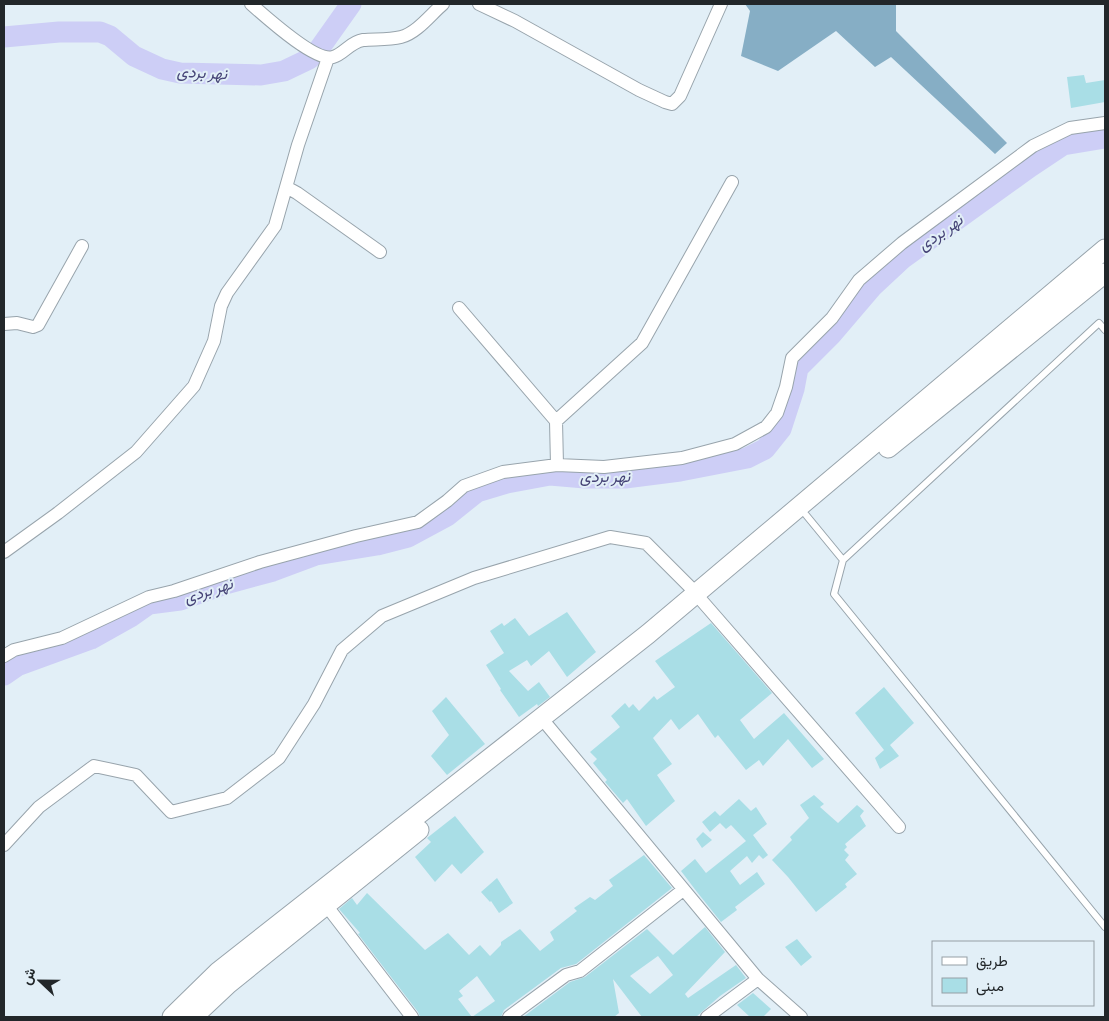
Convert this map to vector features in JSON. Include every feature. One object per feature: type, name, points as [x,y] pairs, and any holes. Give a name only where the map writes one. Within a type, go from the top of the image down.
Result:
[{"type":"main road","points":[[193,1017],[228,984],[548,726],[1105,249]]},
{"type":"main road","points":[[172,1017],[218,972],[648,634],[806,515],[1105,273]]},
{"type":"street","points":[[251,4],[304,46],[326,57],[335,57],[352,44],[360,41],[402,37],[419,26],[443,4]]},
{"type":"street","points":[[479,4],[516,21],[639,90],[672,104],[680,96],[721,4]]},
{"type":"street","points":[[4,552],[58,513],[136,452],[194,386],[214,341],[227,293],[272,231],[308,113],[325,69],[326,57]]},
{"type":"street","points":[[4,656],[14,650],[62,638],[149,597],[260,562],[356,536],[418,522],[464,486],[503,472],[558,465],[604,467],[682,458],[735,444],[766,427],[777,414],[786,387],[792,358],[832,318],[859,280],[902,243],[1033,146],[1070,128],[1105,123]]},
{"type":"street","points":[[556,421],[642,343],[732,182]]},
{"type":"street","points":[[286,188],[297,193],[380,252]]},
{"type":"street","points":[[4,324],[18,323],[33,328],[38,325],[82,246]]},
{"type":"street","points":[[459,308],[556,421],[558,465]]},
{"type":"street","points":[[4,845],[38,807],[94,766],[136,775],[171,812],[227,798],[279,758],[314,704],[342,650],[382,616],[474,578],[610,537],[646,543],[699,597],[899,827]]},
{"type":"street","points":[[548,726],[682,890],[758,979],[801,1017]]},
{"type":"street","points":[[509,1017],[566,975],[580,971],[682,890]]},
{"type":"street","points":[[326,905],[412,1017]]},
{"type":"street","points":[[707,1017],[758,979]]},
{"type":"lane","points":[[1105,330],[1099,323],[843,560],[834,594],[1105,927]]},
{"type":"lane","points":[[806,515],[843,560]]},
{"type":"shaded area","points":[[745,4],[896,4],[896,31],[1007,143],[995,154],[891,57],[875,67],[836,31],[778,71],[741,56],[750,11]]},
{"type":"building","points":[[1084,75],[1086,83],[1105,80],[1105,102],[1071,108],[1067,77]]},
{"type":"building","points":[[567,612],[596,652],[567,677],[549,651],[531,666],[527,660],[509,671],[528,691],[539,682],[550,697],[519,717],[500,690],[486,665],[504,653],[490,631],[502,623],[504,626],[515,618],[529,636]]},
{"type":"building","points":[[711,623],[772,693],[740,720],[754,739],[784,713],[824,759],[812,768],[788,739],[763,766],[759,760],[746,770],[718,735],[715,738],[698,714],[679,730],[671,719],[653,738],[672,764],[657,775],[675,801],[646,826],[627,799],[623,803],[605,782],[607,780],[593,763],[597,759],[590,752],[620,727],[611,716],[625,703],[629,708],[633,704],[639,711],[654,696],[657,700],[675,687],[655,661]]},
{"type":"building","points":[[884,687],[914,723],[890,745],[899,756],[880,769],[875,758],[884,750],[855,713]]},
{"type":"building","points":[[446,697],[485,744],[447,775],[431,756],[449,735],[432,711]]},
{"type":"building","points":[[814,795],[824,804],[820,807],[838,823],[857,805],[864,811],[860,816],[866,826],[845,844],[847,847],[844,850],[849,855],[845,860],[857,874],[845,884],[847,887],[816,912],[772,860],[792,840],[790,837],[809,818],[800,805]]},
{"type":"building","points":[[739,799],[751,811],[756,807],[767,824],[753,835],[768,855],[763,859],[759,855],[752,863],[747,856],[730,871],[740,885],[757,872],[765,884],[735,907],[737,910],[721,922],[681,871],[695,859],[706,873],[746,841],[731,825],[726,829],[720,823],[710,832],[702,822],[715,811],[720,816]]},
{"type":"building","points":[[455,816],[484,852],[461,874],[452,864],[435,882],[415,857],[431,842],[427,838]]},
{"type":"building","points":[[703,832],[712,840],[702,848],[696,839]]},
{"type":"building","points":[[644,855],[672,888],[576,964],[561,968],[504,1010],[501,1017],[472,1017],[420,1017],[358,934],[360,933],[339,909],[352,898],[357,905],[367,893],[425,950],[448,933],[469,955],[480,945],[490,956],[501,945],[501,942],[520,929],[540,951],[554,940],[550,932],[577,911],[574,908],[590,897],[595,900],[613,886],[609,880]],"holes":[[[477,976],[495,1001],[472,1017],[458,999],[463,996],[459,991]]]},
{"type":"building","points":[[497,878],[513,903],[499,913],[491,901],[481,892]]},
{"type":"building","points":[[705,927],[725,952],[685,994],[688,998],[736,965],[746,978],[720,996],[696,1017],[642,1017],[613,979],[619,1013],[614,1017],[523,1017],[570,982],[585,977],[647,929],[673,955]],"holes":[[[658,956],[673,975],[650,994],[630,976]]]},
{"type":"building","points":[[797,939],[812,957],[801,966],[785,947]]},
{"type":"building","points":[[753,993],[771,1009],[763,1017],[750,1017],[737,1005]]},
{"type":"waterway","name":"نهر بردى","points":[[4,37],[59,32],[100,32],[110,36],[134,56],[162,69],[180,73],[261,75],[284,71],[309,59],[317,52],[351,4]]},
{"type":"waterway","name":"نهر بردى","points":[[4,675],[17,666],[91,639],[149,604],[180,600],[225,584],[273,571],[316,555],[377,545],[408,537],[447,516],[477,492],[507,483],[550,475],[585,478],[625,478],[680,471],[747,458],[765,449],[781,429],[794,389],[798,368],[832,334],[873,286],[902,259],[1063,145],[1105,138]]}]
